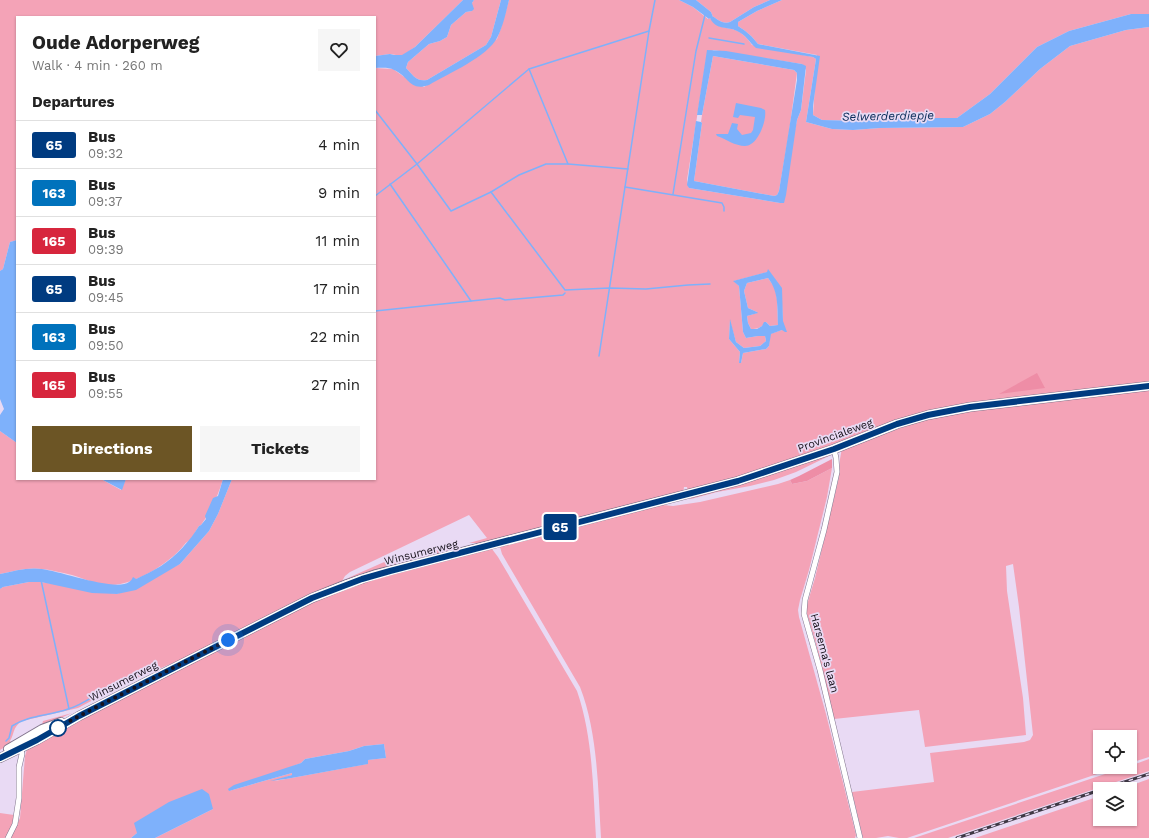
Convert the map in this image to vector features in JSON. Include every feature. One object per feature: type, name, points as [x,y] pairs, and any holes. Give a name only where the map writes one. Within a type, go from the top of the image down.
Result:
[{"type":"main road","name":"Provincialeweg","points":[[534,534],[738,481],[834,449],[897,424],[928,415],[970,407],[1149,386]]},
{"type":"main road","name":"Winsumerweg","points":[[0,758],[20,746],[312,598],[376,574],[534,534]]},
{"type":"main road","name":"Winsumerweg","points":[[0,753],[20,746]]},
{"type":"street","name":"Harsema's laan","points":[[834,449],[837,472],[824,530],[805,600],[804,614],[822,677],[860,838]]},
{"type":"street","points":[[8,838],[14,824],[18,807],[19,767],[22,754],[20,746]]},
{"type":"shaded area","points":[[0,0],[463,0],[415,47],[402,56],[390,54],[376,56],[376,16],[16,16],[16,240],[10,242],[3,269],[0,271]]},
{"type":"shaded area","points":[[474,0],[501,0],[491,37],[486,45],[427,80],[417,79],[406,68],[408,62],[429,44],[447,37],[451,25],[466,12],[472,11],[472,3]]},
{"type":"shaded area","points":[[509,0],[679,0],[693,7],[708,19],[710,18],[719,26],[735,30],[740,33],[747,38],[752,45],[813,57],[816,59],[806,122],[832,129],[853,130],[880,128],[963,127],[990,114],[1040,69],[1070,46],[1126,30],[1149,27],[1149,383],[890,423],[729,481],[688,492],[687,487],[684,487],[683,494],[480,543],[469,543],[487,538],[469,515],[350,572],[345,576],[341,583],[199,652],[123,684],[78,708],[22,721],[15,728],[10,741],[12,743],[0,750],[0,589],[3,587],[29,582],[41,582],[117,594],[180,564],[209,531],[218,514],[232,480],[376,480],[376,68],[393,69],[424,87],[497,39]],"holes":[[[713,50],[802,64],[806,70],[801,110],[797,120],[780,203],[689,188],[687,180],[706,60]],[[768,270],[781,288],[783,321],[782,330],[770,334],[769,346],[766,349],[743,353],[741,363],[739,363],[740,352],[729,339],[730,321],[736,342],[744,348],[760,346],[766,341],[765,336],[746,338],[743,332],[739,286],[734,281],[768,272]]]},
{"type":"shaded area","points":[[696,0],[770,0],[754,7],[726,23],[713,17],[711,12]]},
{"type":"shaded area","points":[[782,0],[1149,0],[1149,14],[1131,14],[1069,31],[1037,47],[990,94],[957,118],[932,118],[922,116],[860,121],[822,120],[813,115],[817,55],[758,44],[749,34],[738,26],[738,22],[757,11]]},
{"type":"shaded area","points":[[713,56],[794,70],[797,73],[789,132],[779,191],[777,195],[774,196],[694,181],[702,115]]},
{"type":"shaded area","points":[[768,278],[775,288],[778,325],[770,326],[766,322],[756,329],[751,329],[747,316],[757,312],[748,308],[744,291],[747,283]]},
{"type":"shaded area","points":[[1037,373],[1045,388],[999,394]]},
{"type":"shaded area","points":[[1149,389],[1149,757],[1137,761],[1137,730],[1093,730],[1093,774],[1097,774],[907,838],[888,836],[863,838],[852,792],[934,782],[930,753],[1024,742],[1030,740],[1033,735],[1013,564],[1006,566],[1007,591],[1023,698],[1026,735],[925,747],[919,710],[834,719],[816,644],[807,614],[806,608],[815,578],[839,477],[842,448],[933,417],[974,410]]},
{"type":"shaded area","points":[[0,431],[16,442],[16,480],[103,480],[121,490],[126,480],[223,480],[211,509],[191,539],[161,566],[141,577],[120,584],[106,585],[72,575],[42,569],[26,569],[0,574]]},
{"type":"shaded area","points":[[831,453],[829,456],[796,472],[774,480],[691,499],[689,497]]},
{"type":"shaded area","points":[[832,459],[832,468],[807,481],[792,484],[790,480]]},
{"type":"shaded area","points":[[832,468],[827,497],[798,610],[826,714],[856,835],[855,838],[601,838],[594,742],[586,705],[580,687],[502,554],[500,547],[663,505],[673,506],[700,502],[790,480],[792,484],[807,481]]},
{"type":"shaded area","points":[[469,548],[346,579],[404,555],[432,550]]},
{"type":"shaded area","points":[[492,549],[498,557],[577,691],[589,745],[593,782],[596,838],[155,838],[213,809],[137,833],[131,838],[11,838],[20,818],[25,756],[28,746],[342,588],[375,577]],"holes":[[[384,744],[386,758],[367,760],[367,764],[274,781],[292,775],[292,773],[229,791],[301,763],[305,759],[349,751],[364,746]]]},
{"type":"shaded area","points":[[72,713],[45,725],[42,725],[43,721]]},
{"type":"shaded area","points":[[1149,759],[1149,771],[1116,782],[1093,782],[1093,790],[948,838],[914,838],[1105,774],[1137,774],[1137,763]]},
{"type":"shaded area","points":[[1149,779],[1149,838],[975,838],[1093,798],[1093,826],[1137,826],[1137,783]]},
{"type":"shaded area","points":[[0,813],[14,815],[7,838],[0,838]]},
{"type":"water","points":[[463,0],[474,0],[472,3],[474,9],[466,12],[451,25],[447,37],[429,44],[408,62],[406,68],[417,79],[427,80],[486,45],[491,37],[501,0],[509,0],[499,34],[492,45],[477,58],[429,85],[422,87],[413,85],[392,69],[376,68],[376,56],[390,54],[402,55],[415,47]]},
{"type":"water","points":[[679,0],[696,0],[711,12],[713,17],[726,23],[754,7],[770,0],[782,0],[757,11],[738,22],[738,26],[749,34],[758,44],[820,56],[813,115],[822,120],[860,121],[922,116],[932,118],[957,118],[990,94],[1037,47],[1069,31],[1131,14],[1149,14],[1149,27],[1126,30],[1070,46],[1040,69],[990,114],[963,127],[880,128],[853,130],[832,129],[806,122],[816,59],[813,57],[756,48],[740,33],[715,25],[710,18],[709,19],[693,7]]},
{"type":"water","points":[[707,50],[726,51],[802,64],[806,66],[801,110],[797,120],[784,203],[689,188],[687,185],[696,121],[702,123],[694,181],[774,196],[777,195],[779,191],[797,80],[797,73],[794,70],[713,56],[702,115],[697,115]]},
{"type":"water","points":[[736,103],[765,110],[765,120],[761,132],[750,145],[738,145],[717,136],[716,134],[728,134],[732,123],[738,124],[737,129],[742,135],[751,133],[753,130],[755,117],[740,115],[738,118],[733,117]]},
{"type":"water","points":[[16,240],[16,442],[0,431],[0,415],[4,409],[0,399],[0,271],[3,269],[10,242]]},
{"type":"water","points":[[768,269],[782,288],[783,321],[787,332],[782,330],[771,334],[769,346],[766,349],[743,353],[741,363],[739,363],[740,352],[729,339],[730,319],[736,342],[744,348],[760,346],[766,341],[765,336],[746,338],[743,332],[739,286],[733,281],[767,272]],"holes":[[[768,278],[772,283],[777,300],[778,325],[770,326],[764,322],[762,326],[757,329],[751,329],[747,316],[758,313],[748,308],[744,291],[747,283]]]},
{"type":"water","points":[[103,480],[126,480],[122,490]]},
{"type":"water","points":[[223,480],[232,480],[218,514],[209,531],[180,564],[136,590],[117,594],[92,593],[41,582],[29,582],[3,587],[0,589],[0,574],[26,569],[42,569],[101,583],[122,584],[130,582],[133,577],[136,579],[158,568],[177,553],[206,519],[205,516],[213,498],[218,496]]},
{"type":"water","points":[[384,744],[386,758],[368,760],[368,764],[270,781],[292,775],[292,773],[229,791],[228,789],[234,785],[301,763],[305,759],[349,751],[364,746]]},
{"type":"water","points":[[202,789],[209,794],[213,809],[155,838],[131,838],[137,833],[134,823],[169,802]]},
{"type":"waterway","points":[[599,356],[655,0]]},
{"type":"waterway","points":[[673,194],[696,51],[705,15]]},
{"type":"waterway","points":[[376,195],[417,164],[529,69],[649,31]]},
{"type":"waterway","points":[[709,38],[744,44]]},
{"type":"waterway","points":[[529,69],[568,164]]},
{"type":"waterway","points":[[376,111],[451,211],[491,192]]},
{"type":"waterway","points":[[628,169],[568,164],[546,164],[519,175],[491,192],[565,290],[610,288],[646,289],[710,284]]},
{"type":"waterway","points":[[390,184],[471,301]]},
{"type":"waterway","points":[[625,187],[722,203],[724,211]]},
{"type":"waterway","points":[[376,311],[500,298],[505,300],[563,295],[565,293]]},
{"type":"waterway","points":[[41,580],[69,709]]},
{"type":"waterway","points":[[6,741],[9,738],[12,726],[19,722],[72,708],[101,692]]},
{"type":"railway","points":[[1124,782],[1149,774]]},
{"type":"railway","points":[[957,838],[1093,792]]},
{"type":"bus line","name":"65","points":[[0,758],[37,740],[79,716],[312,598],[376,574],[738,481],[834,449],[897,424],[928,415],[970,407],[1149,386]]},
{"type":"route","points":[[58,728],[228,640]]},
{"type":"water label","name":"Selwerderdiepje","points":[[888,116]]}]
